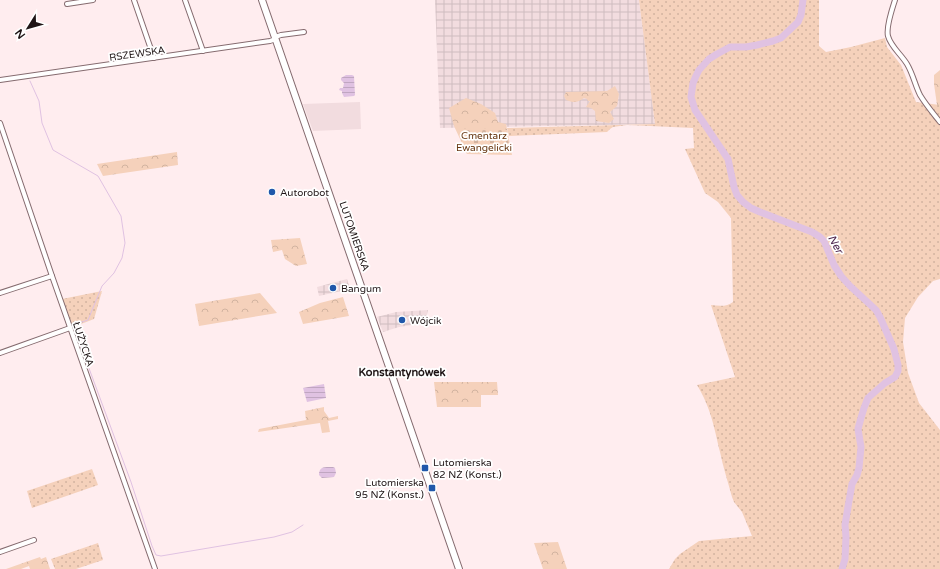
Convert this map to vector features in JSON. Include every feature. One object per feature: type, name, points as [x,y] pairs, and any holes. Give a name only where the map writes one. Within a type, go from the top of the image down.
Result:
[{"type":"main road","name":"LUTOMIERSKA","points":[[262,0],[459,569]]},
{"type":"street","points":[[67,4],[93,0]]},
{"type":"street","points":[[134,0],[154,58]]},
{"type":"street","points":[[185,0],[203,51]]},
{"type":"street","points":[[895,0],[888,34],[890,42],[911,70],[925,103],[940,122]]},
{"type":"street","name":"RSZEWSKA","points":[[0,80],[270,41],[281,35],[304,32]]},
{"type":"street","name":"ŁUŻYCKA","points":[[0,123],[155,569]]},
{"type":"street","points":[[0,293],[52,276]]},
{"type":"street","points":[[0,353],[70,328]]},
{"type":"street","points":[[0,552],[34,540]]},
{"type":"shaded area","points":[[435,0],[639,0],[655,124],[440,128]]},
{"type":"shaded area","points":[[346,75],[354,76],[354,96],[344,97],[342,91],[339,90],[340,88],[343,88],[344,83],[341,78]]},
{"type":"shaded area","points":[[360,102],[361,129],[313,131],[303,104]]},
{"type":"shaded area","name":"Bangum","points":[[347,279],[350,289],[319,296],[317,287]]},
{"type":"shaded area","name":"Wójcik","points":[[428,310],[425,323],[399,327],[383,332],[377,317],[396,312]]},
{"type":"shaded area","points":[[324,384],[326,398],[307,402],[303,388]]},
{"type":"shaded area","points":[[325,467],[335,468],[336,473],[334,477],[322,478],[319,475],[321,469]]},
{"type":"green space","points":[[639,0],[819,0],[819,46],[826,52],[885,38],[887,47],[901,65],[916,102],[940,105],[940,279],[933,281],[918,297],[905,318],[903,342],[908,373],[919,403],[940,430],[940,569],[669,569],[680,554],[699,541],[752,536],[742,512],[732,497],[712,418],[702,393],[697,385],[735,377],[711,305],[720,306],[731,304],[733,302],[731,218],[718,202],[705,193],[685,149],[694,148],[693,128],[627,125],[613,127],[607,132],[509,136],[507,128],[655,124]]},
{"type":"green space","points":[[940,70],[940,105],[937,105],[934,75]]},
{"type":"green space","points":[[615,86],[619,94],[617,106],[610,112],[614,119],[609,123],[596,121],[595,111],[586,107],[590,101],[587,99],[584,98],[577,102],[573,102],[566,100],[564,96],[566,92],[607,91]]},
{"type":"green space","points":[[466,98],[481,104],[495,113],[498,122],[506,124],[512,155],[467,154],[454,126],[449,108]]},
{"type":"green space","name":"Cmentarz Ewangelicki","points":[[505,128],[511,153],[467,154],[457,129]]},
{"type":"green space","points":[[177,152],[178,165],[103,176],[97,164]]},
{"type":"green space","points":[[300,238],[307,264],[296,266],[285,259],[282,250],[273,252],[271,240]]},
{"type":"green space","points":[[102,291],[94,319],[76,326],[81,342],[77,342],[62,299]]},
{"type":"green space","points":[[260,293],[277,313],[199,326],[195,304]]},
{"type":"green space","points":[[343,297],[349,316],[303,324],[299,312],[320,303]]},
{"type":"green space","points":[[434,382],[497,382],[498,395],[481,395],[481,407],[437,407]]},
{"type":"green space","points":[[324,407],[324,411],[329,418],[338,416],[338,419],[328,421],[330,432],[322,433],[320,423],[258,432],[259,429],[306,420],[305,411]]},
{"type":"green space","points":[[92,469],[98,485],[32,508],[27,491]]},
{"type":"green space","points":[[558,542],[567,569],[543,569],[534,543]]},
{"type":"green space","points":[[98,543],[103,560],[76,569],[55,569],[51,559]]},
{"type":"green space","points":[[40,557],[41,559],[46,557],[50,569],[30,569],[29,566],[21,569],[6,569]]},
{"type":"waterway","name":"Ner","points":[[803,0],[801,15],[798,22],[781,38],[746,47],[730,47],[709,59],[699,70],[696,76],[693,83],[691,97],[695,110],[728,159],[737,195],[751,208],[812,232],[820,237],[824,241],[834,265],[841,276],[876,310],[894,349],[898,371],[895,377],[885,383],[868,398],[858,429],[861,447],[859,468],[852,484],[849,501],[845,525],[845,559],[842,569]]},
{"type":"waterway","points":[[30,81],[39,101],[42,123],[53,150],[98,176],[121,216],[125,243],[122,258],[114,273],[102,286],[88,320],[73,325],[131,482],[156,555],[161,556],[274,537],[292,532],[303,525]]},
{"type":"place","name":"Autorobot","points":[[272,192]]},
{"type":"place","name":"Bangum","points":[[333,288]]},
{"type":"place","name":"Wójcik","points":[[402,320]]},
{"type":"place","name":"Lutomierska 82 NŻ (Konst.)","points":[[425,468]]},
{"type":"place","name":"Lutomierska 95 NŻ (Konst.)","points":[[432,488]]},
{"type":"district","name":"Konstantynówek","points":[[402,372]]}]
